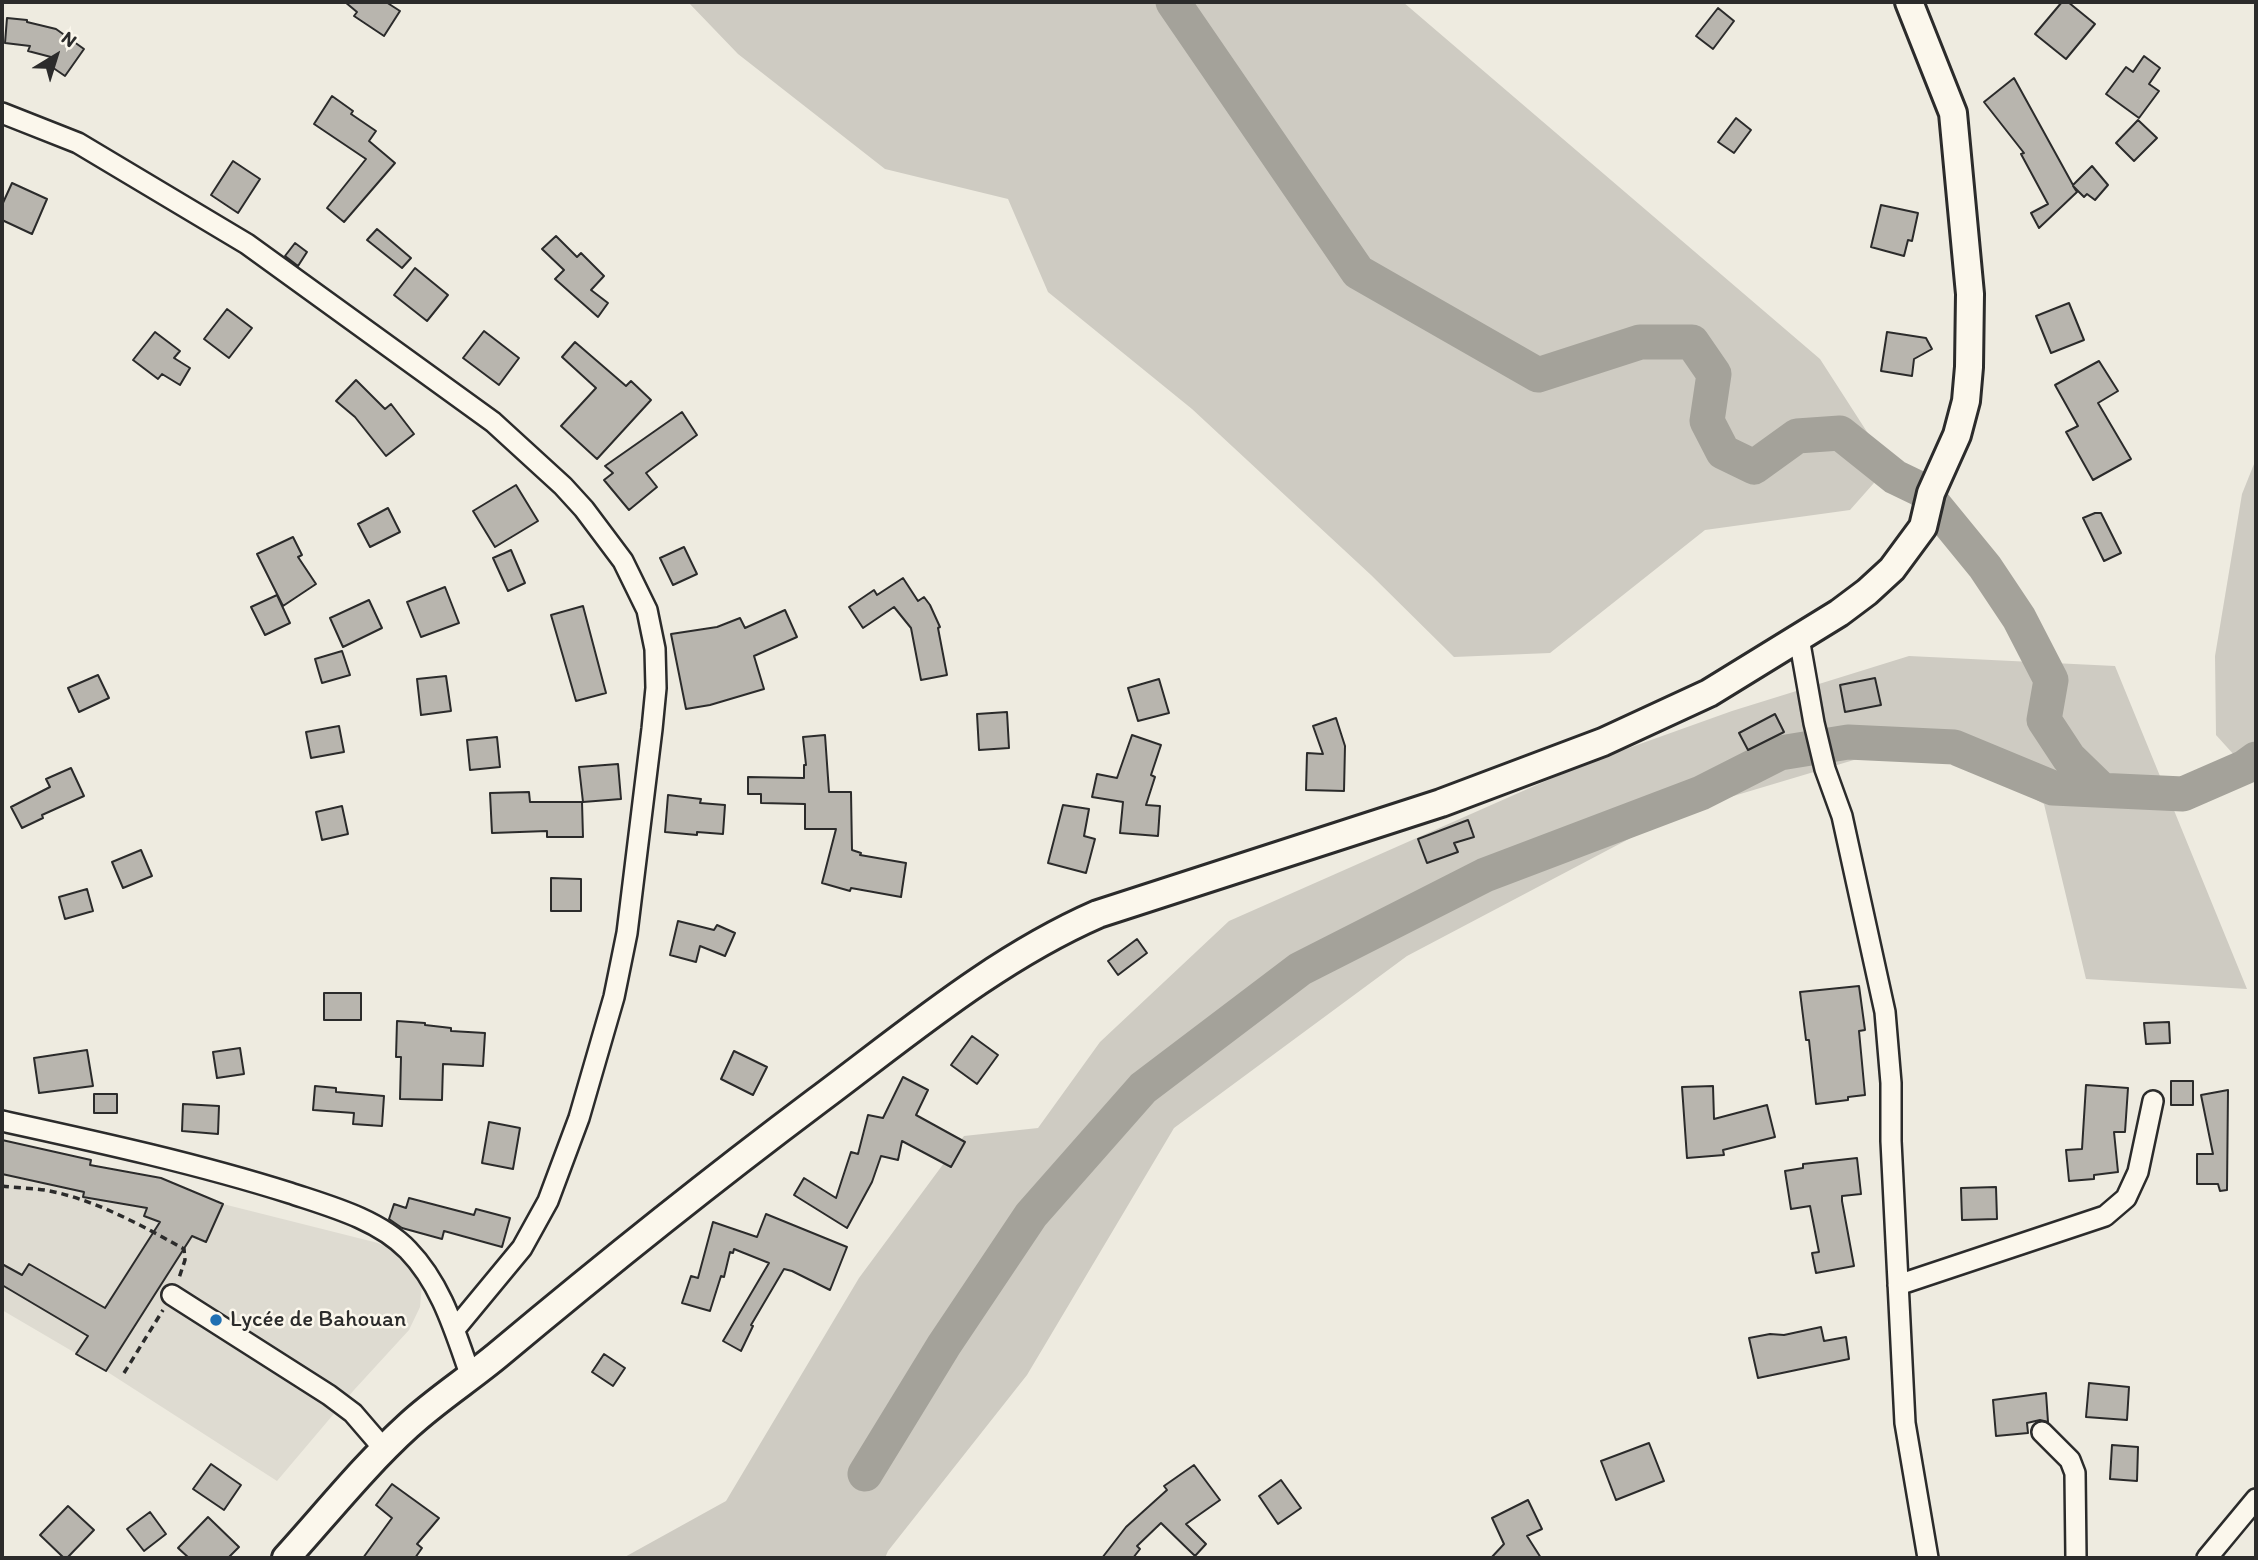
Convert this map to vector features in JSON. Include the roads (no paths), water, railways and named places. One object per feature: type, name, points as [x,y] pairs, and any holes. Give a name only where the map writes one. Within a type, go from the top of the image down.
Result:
[{"type":"main road","points":[[286,1558],[384,1449],[436,1402],[471,1377],[665,1218],[785,1125],[935,1012],[1015,957],[1070,926],[1110,910],[1441,803],[1604,742],[1709,693],[1867,593],[1892,569],[1923,527],[1931,493],[1957,435],[1966,401],[1970,294],[1953,113],[1909,2]]},
{"type":"street","points":[[2,113],[78,143],[247,244],[493,422],[563,486],[584,509],[623,561],[647,610],[655,649],[656,688],[628,933],[614,997],[579,1118],[548,1201],[522,1248],[456,1329]]},
{"type":"street","points":[[1799,638],[1814,723],[1825,769],[1842,816],[1885,1012],[1891,1083],[1891,1141],[1905,1423],[1928,1558]]},
{"type":"street","points":[[1898,1285],[2105,1216],[2126,1198],[2138,1172],[2153,1101]]},
{"type":"street","points":[[2,1121],[253,1181],[341,1210],[389,1235],[407,1248],[424,1269],[456,1329],[471,1377]]},
{"type":"street","points":[[172,1295],[329,1395],[353,1413],[384,1449]]},
{"type":"street","points":[[2042,1432],[2070,1460],[2075,1473],[2076,1558]]},
{"type":"street","points":[[2207,1558],[2256,1499]]},
{"type":"waterway","points":[[1173,2],[1358,272],[1538,375],[1640,342],[1692,342],[1714,374],[1707,421],[1723,452],[1754,467],[1797,436],[1840,433],[1895,477],[1922,490],[1985,567],[2019,618],[2051,680],[2044,720],[2069,758],[2102,790]]},
{"type":"waterway","points":[[865,1474],[944,1345],[1031,1215],[1143,1088],[1300,969],[1485,875],[1701,793],[1780,753],[1848,742],[1954,747],[2053,788],[2183,794],[2245,767],[2256,759]]},
{"type":"place","name":"Lycée de Bahouan","points":[[216,1320]]}]
